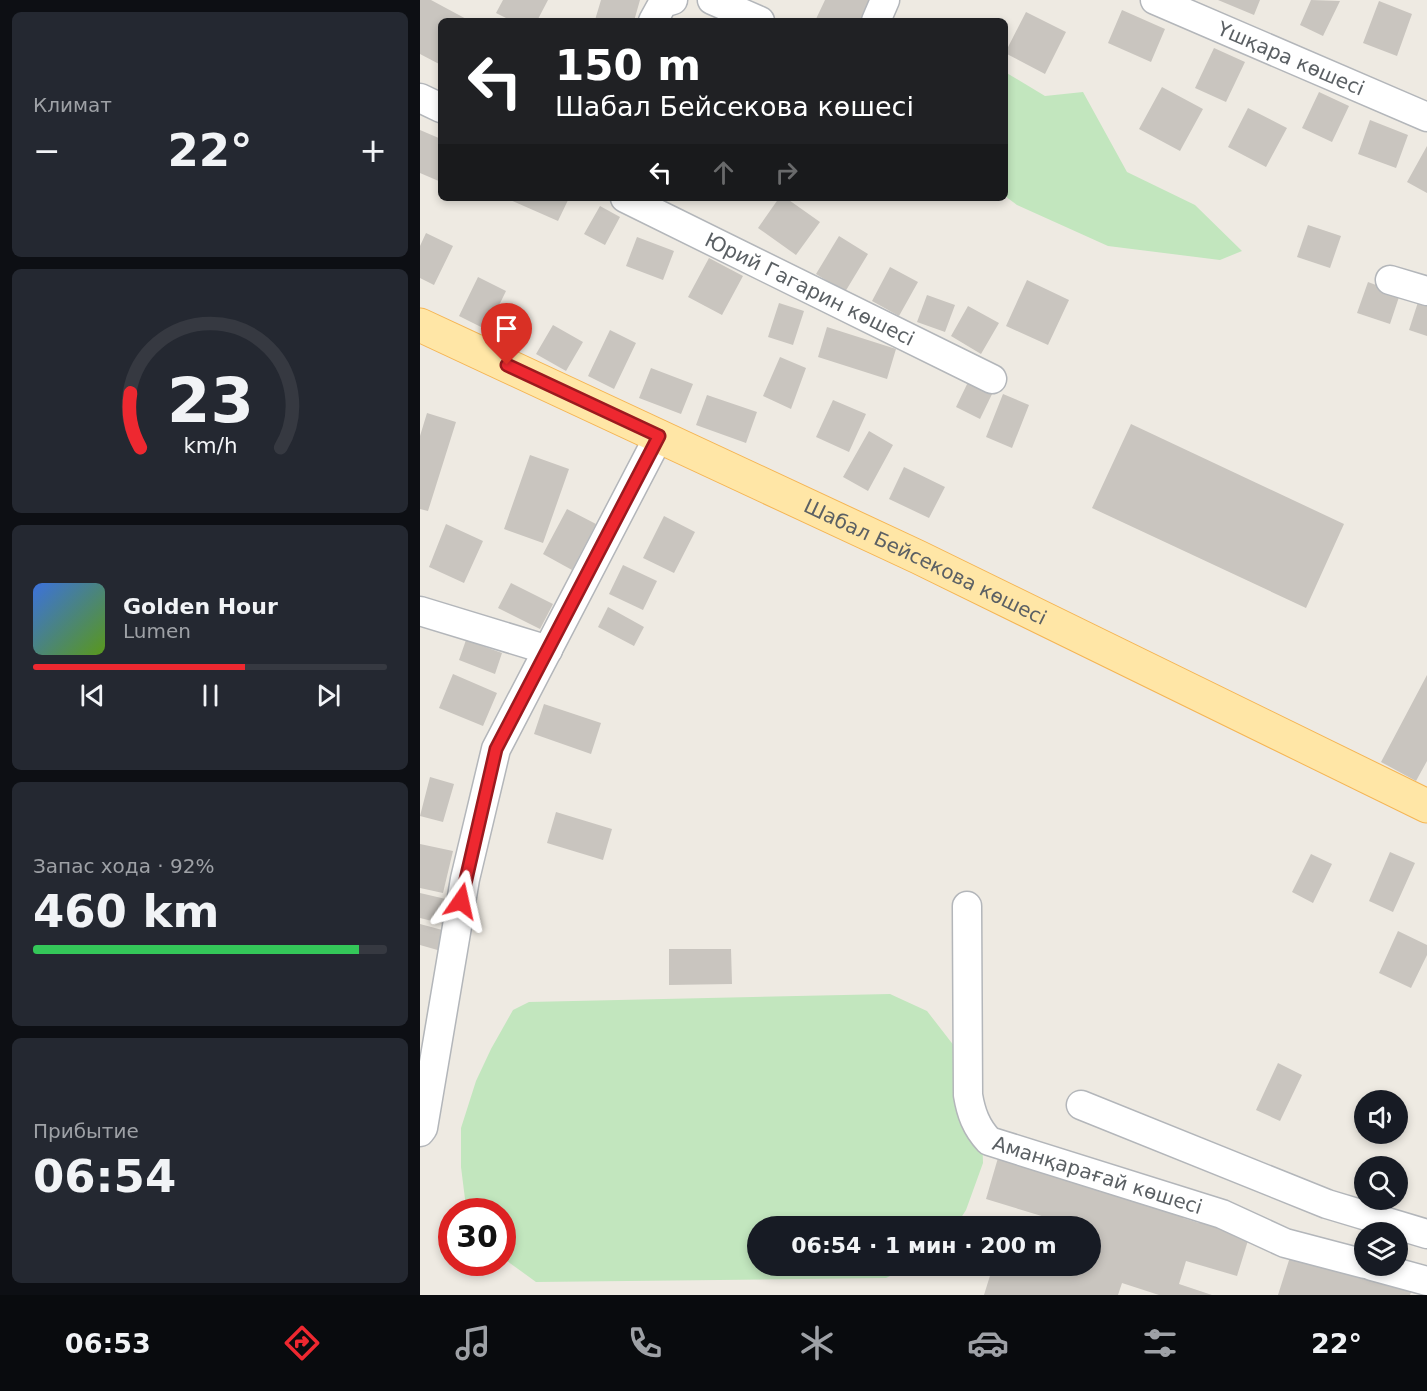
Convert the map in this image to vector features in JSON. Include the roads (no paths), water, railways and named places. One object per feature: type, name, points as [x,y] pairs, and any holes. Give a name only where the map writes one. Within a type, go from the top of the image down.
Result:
[{"type":"main road","name":"Шабал Бейсекова көшесі","points":[[420,325],[918,557],[1427,806]]},
{"type":"street","points":[[655,18],[663,3],[672,0]]},
{"type":"street","points":[[712,0],[753,18]]},
{"type":"street","points":[[877,18],[885,0]]},
{"type":"street","name":"Үшқара көшесі","points":[[1155,0],[1427,117]]},
{"type":"street","points":[[420,98],[438,107]]},
{"type":"street","name":"Юрий Гагарин көшесі","points":[[631,201],[992,380]]},
{"type":"street","points":[[1390,280],[1427,291]]},
{"type":"street","points":[[420,1132],[423,1128],[465,879],[496,749],[659,436]]},
{"type":"street","points":[[420,611],[548,650]]},
{"type":"street","name":"Аманқарағай көшесі","points":[[967,906],[968,1095],[973,1119],[980,1132],[989,1141],[1222,1214],[1285,1243],[1354,1261]]},
{"type":"street","points":[[1081,1105],[1327,1204],[1427,1234]]},
{"type":"street","points":[[1408,1276],[1427,1281]]}]
